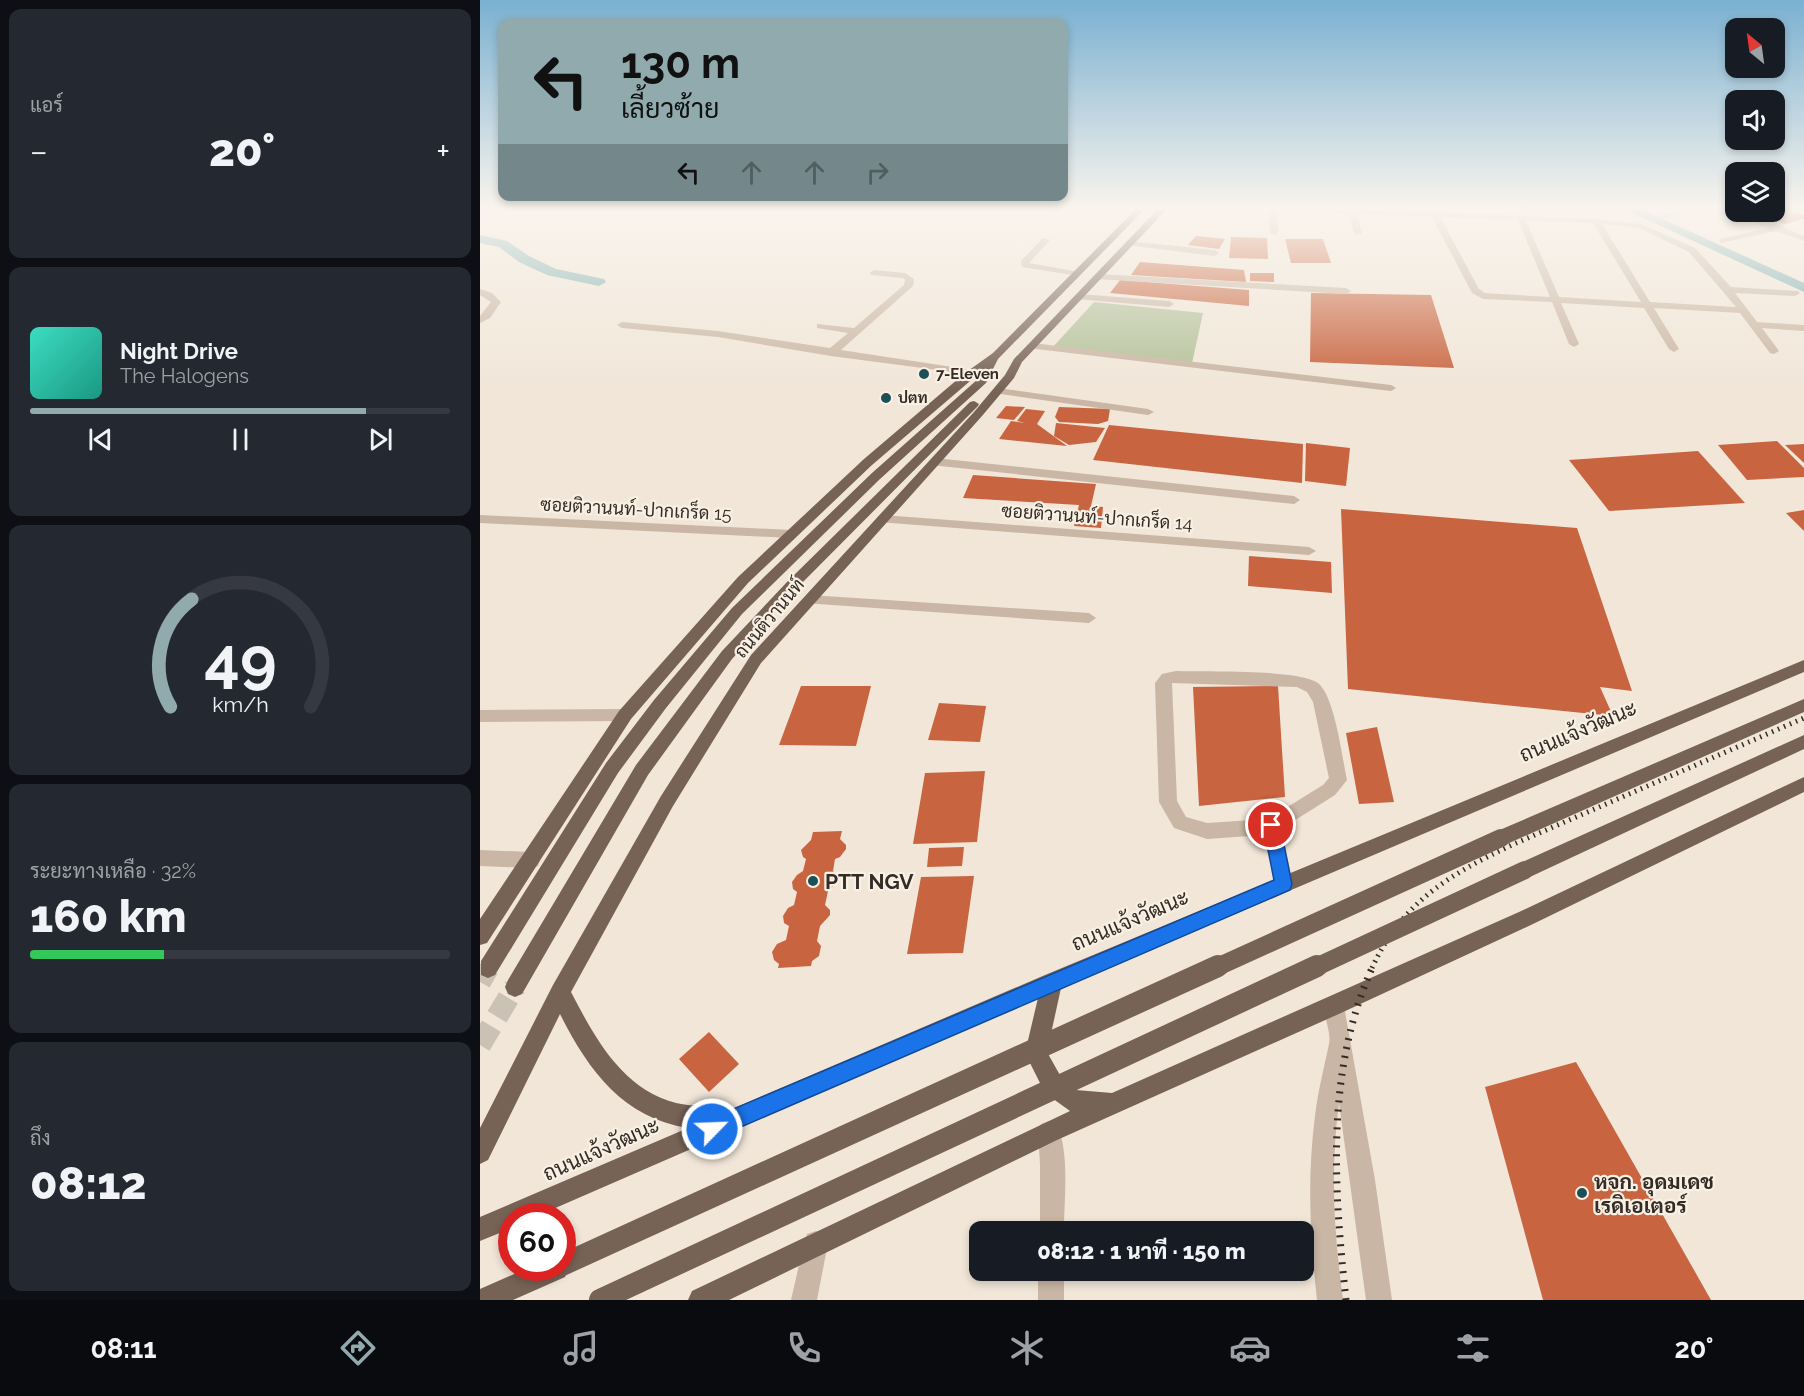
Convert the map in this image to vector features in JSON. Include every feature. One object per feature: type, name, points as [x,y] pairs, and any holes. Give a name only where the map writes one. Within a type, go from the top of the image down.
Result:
[{"type":"main road","points":[[480,936],[625,716],[743,580],[868,462],[972,373],[997,355],[1080,270]]},
{"type":"main road","name":"ถนนติวานนท์","points":[[480,1152],[560,992],[667,801],[756,659],[998,391],[1018,361],[1105,270]]},
{"type":"main road","points":[[488,968],[612,768],[660,704],[737,611],[876,476],[982,381],[997,355]]},
{"type":"main road","points":[[515,987],[642,770],[727,655],[792,585],[965,413],[999,375],[1018,361]]},
{"type":"main road","name":"ถนนแจ้งวัฒนะ","points":[[480,1229],[1052,982],[1804,666]]},
{"type":"main road","points":[[576,1258],[1501,838],[1804,705]]},
{"type":"main road","points":[[600,1300],[1804,742]]},
{"type":"main road","points":[[701,1300],[1049,1132],[1526,918],[1804,784]]},
{"type":"main road","points":[[1052,982],[1036,1053],[1053,1085],[1072,1101],[1112,1103]]},
{"type":"main road","points":[[560,992],[586,1045],[621,1087],[644,1103],[675,1114],[733,1120]]},
{"type":"main road","points":[[484,1300],[527,1281]]},
{"type":"street","points":[[1048,270],[1076,274]]},
{"type":"street","points":[[1464,270],[1477,293],[1488,297],[1742,310]]},
{"type":"street","points":[[1543,270],[1574,344]]},
{"type":"street","points":[[1625,270],[1674,349]]},
{"type":"street","points":[[1710,270],[1774,351]]},
{"type":"street","points":[[831,353],[854,330],[908,286],[910,279],[905,276],[874,273]]},
{"type":"street","points":[[1098,277],[1346,291]]},
{"type":"street","points":[[1728,290],[1795,293]]},
{"type":"street","points":[[480,292],[489,295],[496,302],[487,316],[480,320]]},
{"type":"street","points":[[1079,297],[1169,304]]},
{"type":"street","points":[[1754,325],[1804,328]]},
{"type":"street","points":[[622,326],[718,334],[972,373]]},
{"type":"street","points":[[820,326],[854,330]]},
{"type":"street","points":[[1032,346],[1391,388]]},
{"type":"street","points":[[998,391],[1148,412]]},
{"type":"street","points":[[935,462],[1294,500]]},
{"type":"street","name":"ซอยติวานนท์-ปากเกร็ด 15","points":[[480,519],[791,534]]},
{"type":"street","name":"ซอยติวานนท์-ปากเกร็ด 14","points":[[883,519],[1309,551]]},
{"type":"street","points":[[809,600],[1089,618]]},
{"type":"street","points":[[1167,678],[1299,681],[1313,688],[1321,701],[1338,780],[1329,790],[1271,825],[1244,830],[1207,831],[1180,823],[1172,812],[1167,802],[1163,683],[1167,678]]},
{"type":"street","points":[[480,716],[625,716]]},
{"type":"street","points":[[1271,825],[1284,884]]},
{"type":"street","points":[[480,858],[531,860]]},
{"type":"street","points":[[1334,1006],[1364,1180],[1379,1300]]},
{"type":"street","points":[[1330,1300],[1322,1223],[1321,1168],[1330,1084],[1339,1041]]},
{"type":"street","points":[[1049,1132],[1052,1164],[1052,1221]]},
{"type":"street","points":[[804,1300],[816,1243]]},
{"type":"street","points":[[1051,1281],[1051,1300]]},
{"type":"green space","points":[[1094,302],[1203,313],[1192,363],[1052,348]]},
{"type":"building","points":[[1135,270],[1240,270],[1244,270],[1246,282],[1131,275]]},
{"type":"building","points":[[1250,273],[1274,273],[1274,282],[1250,281]]},
{"type":"building","points":[[1120,280],[1249,290],[1249,306],[1110,293]]},
{"type":"building","points":[[1311,293],[1431,295],[1454,368],[1310,362]]},
{"type":"building","points":[[1006,406],[1025,407],[1014,420],[996,418]]},
{"type":"building","points":[[1059,407],[1110,409],[1108,421],[1098,424],[1059,422],[1055,417]]},
{"type":"building","points":[[1026,409],[1045,411],[1037,424],[1067,446],[999,439],[1011,421],[1025,423],[1017,421]]},
{"type":"building","points":[[1056,423],[1105,428],[1096,442],[1069,445],[1054,436]]},
{"type":"building","points":[[1109,425],[1303,444],[1302,483],[1093,460]]},
{"type":"building","points":[[1777,441],[1804,468],[1804,477],[1747,480],[1718,445]]},
{"type":"building","points":[[1306,443],[1350,448],[1346,486],[1305,481]]},
{"type":"building","points":[[1804,444],[1804,463],[1785,445]]},
{"type":"building","points":[[1698,451],[1745,503],[1609,511],[1569,460]]},
{"type":"building","points":[[973,475],[1096,484],[1091,506],[1103,507],[1101,528],[1074,526],[1079,505],[963,498]]},
{"type":"building","points":[[1341,509],[1577,528],[1632,691],[1600,687],[1613,716],[1348,689]]},
{"type":"building","points":[[1804,510],[1804,531],[1786,513]]},
{"type":"building","points":[[1249,556],[1331,562],[1332,593],[1248,586]]},
{"type":"building","points":[[801,686],[871,686],[856,746],[779,745]]},
{"type":"building","points":[[1278,686],[1285,797],[1199,806],[1193,687]]},
{"type":"building","points":[[939,703],[986,706],[980,742],[928,740]]},
{"type":"building","points":[[1377,727],[1394,802],[1359,804],[1346,733]]},
{"type":"building","points":[[985,771],[977,842],[913,844],[925,773]]},
{"type":"building","points":[[842,831],[840,839],[846,845],[846,849],[840,857],[835,859],[833,871],[838,876],[838,881],[828,891],[825,905],[830,910],[830,915],[820,926],[817,941],[821,946],[819,956],[812,961],[811,966],[778,968],[779,964],[774,960],[772,952],[777,944],[786,940],[789,926],[784,923],[783,916],[788,908],[794,905],[797,892],[793,889],[792,882],[803,871],[806,859],[801,850],[811,840],[813,832]]},
{"type":"building","points":[[964,847],[962,866],[927,867],[929,848]]},
{"type":"building","points":[[974,876],[963,953],[907,954],[921,877]]},
{"type":"building","points":[[709,1032],[739,1064],[709,1092],[679,1059]]},
{"type":"building","name":"หจก. อุดมเดช เรดิเอเตอร์","points":[[1576,1062],[1711,1300],[1543,1300],[1485,1087]]},
{"type":"waterway","points":[[547,270],[599,282]]},
{"type":"waterway","points":[[1764,270],[1804,288]]},
{"type":"tunnel","points":[[480,982],[488,968]]},
{"type":"tunnel","points":[[480,1045],[515,987]]},
{"type":"railway","points":[[1373,966],[1384,945],[1413,908],[1449,879],[1469,867],[1514,844],[1804,718]]},
{"type":"railway","points":[[1346,1300],[1338,1215],[1337,1130],[1340,1088],[1347,1047],[1358,1006],[1373,966]]},
{"type":"place","name":"7-Eleven","points":[[924,374]]},
{"type":"place","name":"ปตท","points":[[886,398]]},
{"type":"place","name":"PTT NGV","points":[[813,881]]},
{"type":"place","name":"หจก. อุดมเดช เรดิเอเตอร์","points":[[1582,1193]]},
{"type":"route","points":[[712,1129],[1284,884],[1271,825]]}]
